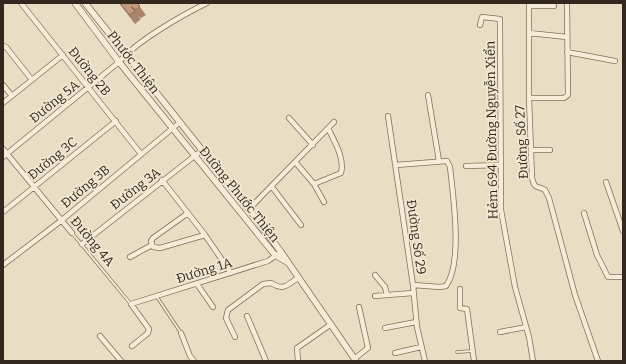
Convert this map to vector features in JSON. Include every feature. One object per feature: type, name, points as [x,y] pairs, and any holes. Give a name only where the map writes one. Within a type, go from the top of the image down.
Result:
[{"type":"street","name":"Đường 2B","points":[[21,3],[141,154]]},
{"type":"street","name":"Phước Thiện","points":[[75,3],[119,62],[178,134]]},
{"type":"street","name":"Phước Thiện","points":[[85,3],[184,129]]},
{"type":"street","name":"Đường 5A","points":[[5,156],[119,62],[126,54],[169,24],[207,3]]},
{"type":"street","points":[[529,98],[564,98],[568,95],[567,3]]},
{"type":"street","points":[[529,5],[554,6]]},
{"type":"street","name":"Đường Số 27","points":[[529,5],[529,98],[534,184],[537,188],[545,190],[548,195],[575,295],[598,361]]},
{"type":"street","name":"Hẻm 694 Đường Nguyễn Xiển","points":[[480,25],[482,17],[500,19],[501,210],[515,287],[526,327],[533,361]]},
{"type":"street","points":[[529,33],[567,37]]},
{"type":"street","points":[[3,46],[6,47],[32,80]]},
{"type":"street","points":[[567,52],[615,61]]},
{"type":"street","points":[[3,103],[63,55]]},
{"type":"street","points":[[3,85],[12,96]]},
{"type":"street","points":[[428,95],[439,160]]},
{"type":"street","name":"Đường Số 29","points":[[388,116],[413,285],[416,322],[425,361]]},
{"type":"street","points":[[289,118],[313,145]]},
{"type":"street","name":"Đường 3C","points":[[3,212],[116,121]]},
{"type":"street","points":[[249,209],[296,163],[334,122]]},
{"type":"street","name":"Đường 3B","points":[[3,265],[62,220],[179,123]]},
{"type":"street","points":[[314,184],[342,171],[338,148],[328,128]]},
{"type":"street","name":"Đường Phước Thiện","points":[[184,129],[249,209],[281,252],[355,360]]},
{"type":"street","name":"Đường Phước Thiện","points":[[178,134],[275,255],[288,263]]},
{"type":"street","name":"Đường 4A","points":[[3,149],[5,156],[34,187],[72,233]]},
{"type":"street","points":[[532,150],[550,150]]},
{"type":"street","name":"Đường 3A","points":[[82,244],[162,180],[202,151]]},
{"type":"street","points":[[396,165],[439,160],[447,161],[450,166],[455,241],[451,280],[446,286],[440,288],[413,285]]},
{"type":"street","points":[[296,163],[314,184],[324,202]]},
{"type":"street","points":[[466,166],[501,165]]},
{"type":"street","points":[[162,180],[205,235],[231,273]]},
{"type":"street","points":[[606,182],[623,231]]},
{"type":"street","points":[[272,187],[301,225]]},
{"type":"street","points":[[152,245],[151,241],[153,238],[188,213]]},
{"type":"street","points":[[584,213],[597,255],[608,277],[623,276]]},
{"type":"street","points":[[152,245],[156,248],[160,248],[205,235]]},
{"type":"street","points":[[130,257],[152,245]]},
{"type":"street","name":"Đường 1A","points":[[131,304],[268,261],[281,252]]},
{"type":"street","points":[[376,275],[385,287],[387,295]]},
{"type":"street","points":[[235,337],[226,318],[228,310],[263,284],[271,283],[283,288],[298,278]]},
{"type":"street","points":[[197,284],[213,307]]},
{"type":"street","points":[[460,289],[460,308],[467,309],[474,361]]},
{"type":"street","points":[[375,296],[413,293]]},
{"type":"street","name":"Đường 4A","points":[[131,304],[149,329],[148,333],[132,346]]},
{"type":"street","points":[[355,360],[368,348],[359,307]]},
{"type":"street","points":[[247,316],[266,361]]},
{"type":"street","points":[[385,328],[416,322]]},
{"type":"street","points":[[298,361],[297,348],[330,325]]},
{"type":"street","points":[[500,332],[526,327]]},
{"type":"street","points":[[181,333],[190,356],[194,361]]},
{"type":"street","points":[[100,336],[121,361]]},
{"type":"street","points":[[395,353],[421,347]]},
{"type":"lane","name":"Đường 4A","points":[[72,233],[131,304]]},
{"type":"lane","points":[[157,296],[181,333]]},
{"type":"lane","points":[[457,352],[473,351]]},
{"type":"building","points":[[123,3],[137,3],[140,6],[136,10],[131,7],[135,11],[130,15],[121,5]]}]
